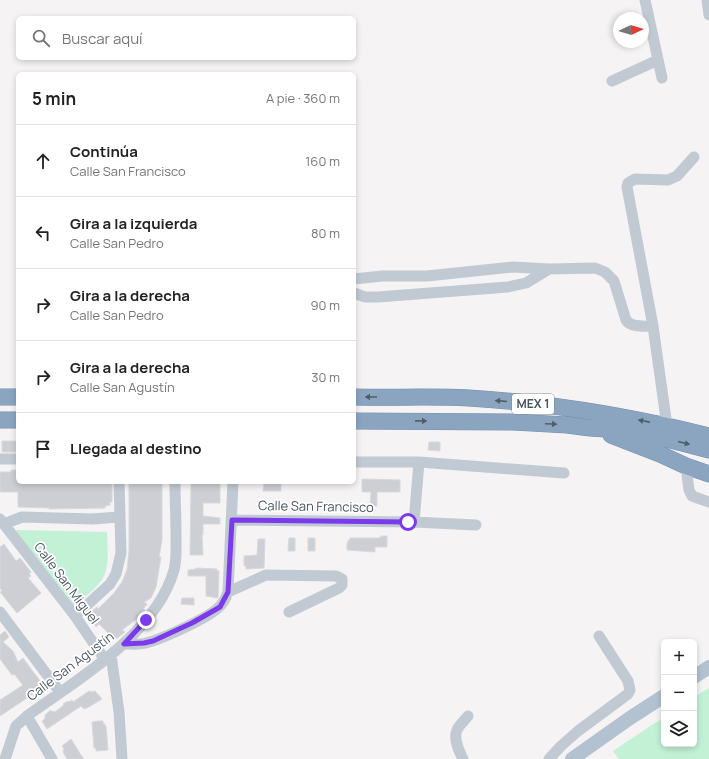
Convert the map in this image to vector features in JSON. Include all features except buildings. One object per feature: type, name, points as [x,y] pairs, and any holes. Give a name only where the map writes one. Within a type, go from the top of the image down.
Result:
[{"type":"highway","points":[[0,397],[16,397]]},
{"type":"highway","name":"MEX 1","points":[[356,397],[468,398],[501,401],[596,412],[709,436]]},
{"type":"highway","points":[[0,420],[16,420]]},
{"type":"highway","name":"MEX 1","points":[[356,421],[514,422],[567,425],[636,431],[709,450]]},
{"type":"highway","points":[[590,428],[709,474]]},
{"type":"main road","points":[[697,675],[709,667]]},
{"type":"main road","points":[[572,759],[661,698]]},
{"type":"street","points":[[645,0],[662,78]]},
{"type":"street","points":[[707,0],[709,15]]},
{"type":"street","points":[[612,81],[658,60]]},
{"type":"street","points":[[667,426],[653,326],[627,187],[628,183],[635,178],[668,180],[677,176],[686,168],[694,157]]},
{"type":"street","points":[[356,279],[382,276],[433,276],[513,267],[549,269],[595,268],[605,272],[614,281],[628,324],[632,326],[653,326]]},
{"type":"street","points":[[356,294],[365,297],[378,298],[508,287],[526,283],[549,269]]},
{"type":"street","points":[[0,460],[16,460]]},
{"type":"street","points":[[356,462],[419,462],[564,473]]},
{"type":"street","points":[[414,522],[419,462]]},
{"type":"street","points":[[686,466],[689,490],[692,496],[709,502]]},
{"type":"street","points":[[75,616],[110,584],[116,574],[120,553],[119,484]]},
{"type":"street","name":"Calle San Agustín","points":[[5,759],[16,726],[108,658],[124,644],[146,620],[160,601],[174,570],[176,556],[175,484]]},
{"type":"street","points":[[124,644],[153,641],[192,623],[220,607],[228,592],[233,484]]},
{"type":"street","name":"Calle San Miguel","points":[[108,658],[2,522],[22,517],[92,519],[119,517]]},
{"type":"street","name":"Calle San Francisco","points":[[232,520],[400,521],[476,525]]},
{"type":"street","points":[[228,592],[266,575],[336,576],[342,579],[342,585],[339,588],[288,612]]},
{"type":"street","points":[[0,612],[60,692]]},
{"type":"street","points":[[549,759],[560,746],[628,694],[630,690],[628,681],[599,636]]},
{"type":"street","points":[[108,658],[119,712],[122,759]]},
{"type":"street","points":[[28,716],[52,759]]},
{"type":"street","points":[[463,759],[456,740],[457,730],[468,716]]},
{"type":"green space","points":[[16,530],[107,532],[108,560],[106,571],[102,580],[73,607],[14,534]]},
{"type":"green space","points":[[709,688],[709,759],[619,759],[613,751],[661,719],[661,747],[697,747],[697,695]]},
{"type":"route","points":[[146,620],[124,644],[153,641],[192,623],[220,607],[228,592],[232,520],[408,522]]}]
